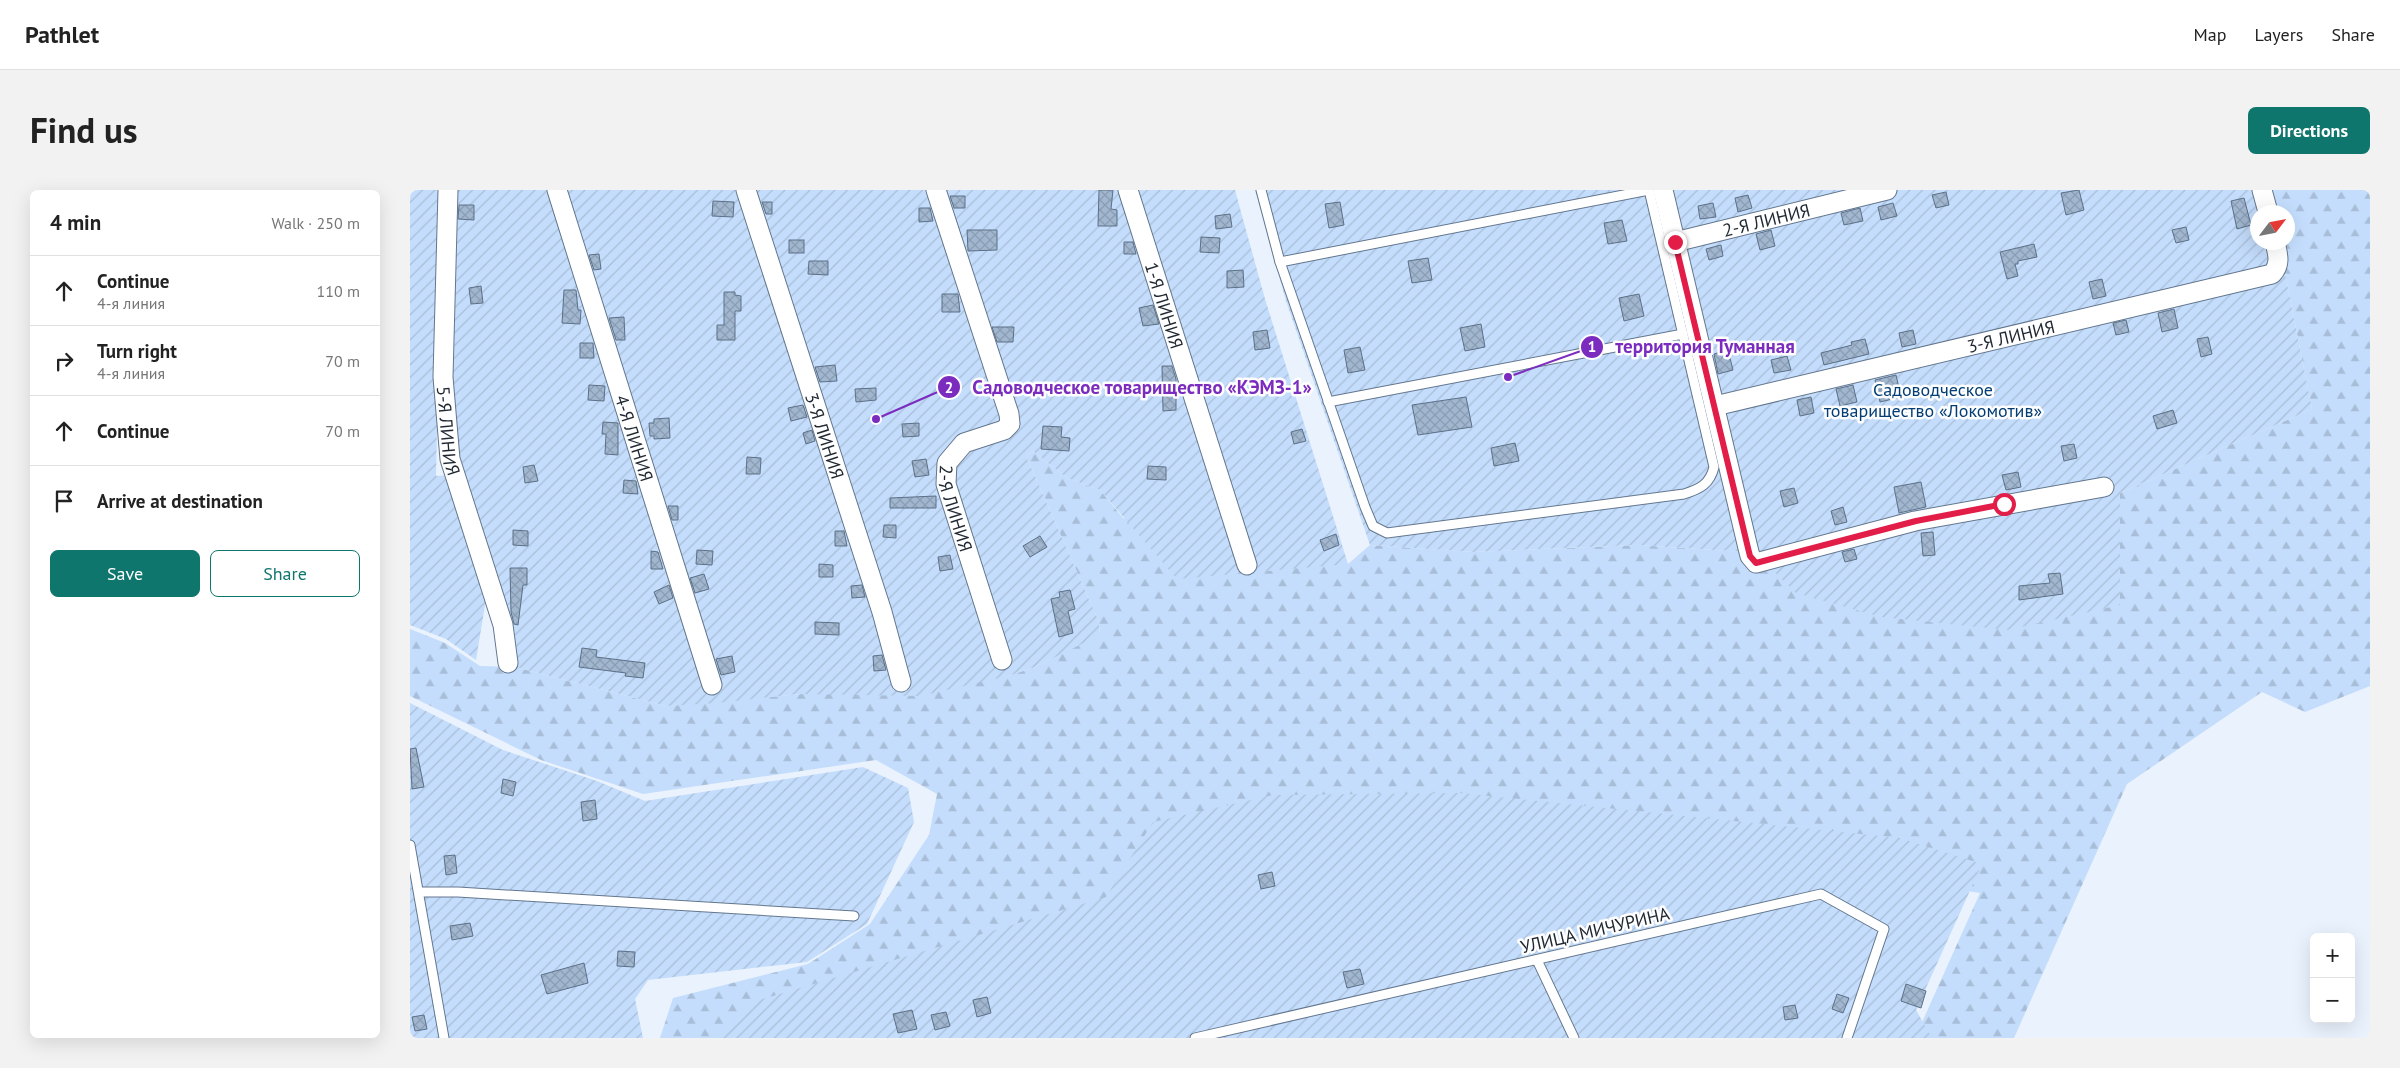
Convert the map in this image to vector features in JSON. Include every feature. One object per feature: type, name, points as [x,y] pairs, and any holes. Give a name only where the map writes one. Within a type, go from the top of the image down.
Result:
[{"type":"street","name":"5-Я ЛИНИЯ","points":[[448,190],[443,377],[450,459],[503,625],[508,663]]},
{"type":"street","name":"4-Я ЛИНИЯ","points":[[557,190],[712,685]]},
{"type":"street","name":"3-Я ЛИНИЯ","points":[[746,190],[882,612],[901,682]]},
{"type":"street","name":"2-Я ЛИНИЯ","points":[[936,190],[1009,414],[1010,424],[1004,430],[964,443],[947,463],[946,484],[1002,660]]},
{"type":"street","name":"1-Я ЛИНИЯ","points":[[1128,190],[1247,565]]},
{"type":"street","points":[[1663,190],[1708,407],[1750,556],[1756,563],[1916,521],[2104,487]]},
{"type":"street","name":"2-Я ЛИНИЯ","points":[[1675,242],[1887,190]]},
{"type":"street","points":[[2262,190],[2266,205]]},
{"type":"street","name":"3-Я ЛИНИЯ","points":[[1708,407],[2272,274],[2277,268],[2279,258],[2277,250]]},
{"type":"lane","points":[[1260,190],[1280,262],[1328,402],[1374,526],[1387,533],[1684,494],[1700,489],[1711,478],[1714,466],[1708,407],[1683,334],[1649,190],[1280,262]]},
{"type":"lane","points":[[1328,402],[1683,334]]},
{"type":"lane","points":[[410,845],[420,892],[444,1038]]},
{"type":"lane","points":[[420,892],[468,893],[854,916]]},
{"type":"lane","name":"УЛИЦА МИЧУРИНА","points":[[1195,1038],[1821,894],[1884,929],[1847,1038]]},
{"type":"lane","points":[[1537,960],[1574,1038]]},
{"type":"green space","points":[[410,190],[442,190],[436,476],[449,475],[487,593],[476,660],[446,639],[410,625]]},
{"type":"green space","points":[[452,190],[1235,190],[1265,299],[1348,564],[1177,579],[1100,490],[1067,478],[1033,451],[1026,456],[1099,622],[1100,635],[1035,667],[1008,676],[920,696],[799,694],[717,703],[666,706],[515,667],[453,456],[446,386]]},
{"type":"green space","points":[[1255,190],[1657,190],[1746,552],[1636,545],[1474,552],[1370,545],[1286,301]]},
{"type":"green space","name":"Садоводческое товарищество «Локомотив»","points":[[1671,190],[2269,190],[2272,205],[2250,205],[2250,250],[2280,250],[2312,409],[2120,493],[2120,605],[2007,630],[1881,617],[1796,593],[1753,551]]},
{"type":"green space","points":[[2269,190],[2370,190],[2370,686],[2305,712],[2262,692],[2127,784],[2014,1038],[1915,1038],[1980,893],[1465,812],[1115,909],[725,1038],[660,1038],[673,998],[808,964],[870,924],[929,835],[937,794],[876,760],[643,794],[541,760],[410,696],[410,629],[445,643],[480,666],[515,667],[666,706],[1008,676],[1035,667],[1100,634],[1099,622],[1026,456],[1033,451],[1067,478],[1100,490],[1123,518],[1348,564],[1370,545],[1474,552],[1636,545],[1746,552],[2120,605],[2120,493],[2312,409],[2280,250],[2295,250],[2295,205],[2272,205]]},
{"type":"green space","points":[[410,703],[503,750],[597,781],[645,801],[863,767],[908,788],[914,822],[867,924],[807,962],[648,980],[635,999],[643,1038],[410,1038]]},
{"type":"green space","points":[[1460,793],[1900,838],[1982,864],[1916,1010],[1932,1038],[719,1038],[749,1003],[1106,897],[1153,822],[1273,795]]},
{"type":"building","points":[[1099,190],[1113,190],[1111,209],[1117,210],[1117,226],[1098,226]]},
{"type":"building","points":[[2079,190],[2084,210],[2066,215],[2061,193]]},
{"type":"building","points":[[1946,192],[1949,205],[1936,208],[1932,195]]},
{"type":"building","points":[[1748,195],[1752,208],[1738,212],[1735,198]]},
{"type":"building","points":[[950,196],[965,196],[965,208],[954,208]]},
{"type":"building","points":[[2244,198],[2250,225],[2237,229],[2231,201]]},
{"type":"building","points":[[713,201],[734,202],[733,217],[712,216]]},
{"type":"building","points":[[762,202],[772,202],[772,214],[766,214]]},
{"type":"building","points":[[1340,202],[1344,225],[1329,228],[1325,204]]},
{"type":"building","points":[[1713,203],[1716,217],[1700,219],[1698,206]]},
{"type":"building","points":[[1893,203],[1897,216],[1881,220],[1878,207]]},
{"type":"building","points":[[459,205],[474,205],[474,220],[458,219]]},
{"type":"building","points":[[919,208],[930,208],[933,221],[919,222]]},
{"type":"building","points":[[1860,208],[1863,221],[1844,225],[1841,213]]},
{"type":"building","points":[[1230,214],[1232,227],[1216,229],[1215,216]]},
{"type":"building","points":[[1622,220],[1627,241],[1608,244],[1604,223]]},
{"type":"building","points":[[2186,227],[2189,240],[2176,243],[2172,230]]},
{"type":"building","points":[[967,230],[997,230],[997,250],[968,251]]},
{"type":"building","points":[[1771,230],[1775,246],[1760,250],[1756,234]]},
{"type":"building","points":[[1201,237],[1220,238],[1219,253],[1200,252]]},
{"type":"building","points":[[789,240],[804,240],[804,253],[789,253]]},
{"type":"building","points":[[1124,242],[1133,242],[1136,254],[1124,254]]},
{"type":"building","points":[[2034,244],[2037,257],[2018,261],[2018,264],[2015,264],[2018,276],[2007,279],[2000,252]]},
{"type":"building","points":[[1721,245],[1723,256],[1709,260],[1706,249]]},
{"type":"building","points":[[599,254],[601,269],[594,270],[589,255]]},
{"type":"building","points":[[1428,258],[1432,280],[1412,283],[1408,261]]},
{"type":"building","points":[[809,261],[828,261],[828,275],[808,274]]},
{"type":"building","points":[[1243,270],[1244,287],[1227,288],[1227,271]]},
{"type":"building","points":[[2102,279],[2106,296],[2093,299],[2089,282]]},
{"type":"building","points":[[481,286],[483,303],[471,304],[469,288]]},
{"type":"building","points":[[564,290],[576,290],[578,310],[581,310],[580,324],[562,323]]},
{"type":"building","points":[[724,292],[735,292],[735,295],[741,296],[741,311],[735,311],[735,340],[717,340],[717,325],[724,325]]},
{"type":"building","points":[[942,294],[958,294],[960,312],[942,312]]},
{"type":"building","points":[[1639,294],[1644,316],[1624,321],[1619,298]]},
{"type":"building","points":[[1153,305],[1159,324],[1143,326],[1139,308]]},
{"type":"building","points":[[2174,309],[2178,328],[2162,332],[2158,313]]},
{"type":"building","points":[[624,317],[625,340],[616,340],[609,318]]},
{"type":"building","points":[[2126,320],[2129,332],[2116,335],[2113,323]]},
{"type":"building","points":[[1481,324],[1485,347],[1465,351],[1460,328]]},
{"type":"building","points":[[992,327],[1014,327],[1013,342],[997,342]]},
{"type":"building","points":[[1267,330],[1270,348],[1255,350],[1253,332]]},
{"type":"building","points":[[1913,330],[1916,344],[1902,347],[1899,333]]},
{"type":"building","points":[[2208,337],[2212,354],[2201,357],[2197,339]]},
{"type":"building","points":[[1865,339],[1869,354],[1824,365],[1821,353],[1852,345],[1851,342]]},
{"type":"building","points":[[580,343],[593,343],[594,358],[580,358]]},
{"type":"building","points":[[1360,347],[1365,370],[1348,373],[1344,350]]},
{"type":"building","points":[[1728,350],[1733,370],[1718,374],[1714,354]]},
{"type":"building","points":[[1787,356],[1791,370],[1774,373],[1771,360]]},
{"type":"building","points":[[835,365],[837,381],[820,382],[815,367]]},
{"type":"building","points":[[1162,366],[1172,366],[1176,379],[1176,410],[1163,411]]},
{"type":"building","points":[[1896,375],[1901,397],[1880,402],[1875,380]]},
{"type":"building","points":[[589,385],[605,386],[604,401],[588,400]]},
{"type":"building","points":[[1853,385],[1857,402],[1840,406],[1836,389]]},
{"type":"building","points":[[876,388],[876,400],[856,402],[855,389]]},
{"type":"building","points":[[1466,397],[1472,427],[1418,435],[1412,405]]},
{"type":"building","points":[[1811,397],[1814,413],[1800,416],[1797,400]]},
{"type":"building","points":[[803,405],[807,417],[791,421],[788,408]]},
{"type":"building","points":[[2173,410],[2177,423],[2157,429],[2153,416]]},
{"type":"building","points":[[669,418],[670,438],[654,439],[654,436],[650,436],[649,423],[654,423],[654,419]]},
{"type":"building","points":[[603,422],[618,423],[618,455],[605,454],[606,434],[602,434]]},
{"type":"building","points":[[919,423],[919,436],[903,437],[902,424]]},
{"type":"building","points":[[1043,426],[1062,427],[1061,437],[1070,438],[1069,451],[1041,449]]},
{"type":"building","points":[[1302,429],[1306,441],[1294,444],[1291,432]]},
{"type":"building","points":[[812,430],[815,441],[806,444],[803,433]]},
{"type":"building","points":[[1515,443],[1519,461],[1494,466],[1491,448]]},
{"type":"building","points":[[2074,444],[2077,458],[2064,461],[2061,446]]},
{"type":"building","points":[[747,457],[761,458],[760,474],[746,474]]},
{"type":"building","points":[[926,459],[929,475],[915,477],[912,461]]},
{"type":"building","points":[[534,465],[538,481],[525,483],[523,467]]},
{"type":"building","points":[[1148,466],[1166,467],[1166,480],[1147,479]]},
{"type":"building","points":[[2018,472],[2021,487],[2006,490],[2002,475]]},
{"type":"building","points":[[624,480],[636,481],[638,494],[623,493]]},
{"type":"building","points":[[1921,482],[1926,507],[1899,513],[1894,487]]},
{"type":"building","points":[[1794,488],[1798,503],[1784,507],[1780,491]]},
{"type":"building","points":[[936,496],[936,508],[890,508],[890,498]]},
{"type":"building","points":[[668,506],[678,506],[678,520],[672,520]]},
{"type":"building","points":[[1843,507],[1847,522],[1835,525],[1831,511]]},
{"type":"building","points":[[884,525],[896,525],[896,538],[883,537]]},
{"type":"building","points":[[513,530],[528,531],[528,546],[513,545]]},
{"type":"building","points":[[835,531],[844,531],[847,546],[835,546]]},
{"type":"building","points":[[1933,532],[1935,555],[1923,556],[1921,533]]},
{"type":"building","points":[[1336,534],[1339,545],[1324,551],[1320,540]]},
{"type":"building","points":[[1040,536],[1047,547],[1030,557],[1023,546]]},
{"type":"building","points":[[1854,549],[1857,559],[1845,562],[1842,552]]},
{"type":"building","points":[[697,550],[713,551],[712,565],[696,564]]},
{"type":"building","points":[[651,551],[658,552],[663,569],[651,569]]},
{"type":"building","points":[[950,555],[953,569],[940,571],[938,557]]},
{"type":"building","points":[[819,564],[833,565],[833,577],[819,577]]},
{"type":"building","points":[[510,568],[527,568],[527,585],[523,585],[518,625],[514,624],[511,612]]},
{"type":"building","points":[[2060,573],[2063,594],[2019,600],[2019,586],[2050,583],[2048,574]]},
{"type":"building","points":[[704,574],[709,589],[695,593],[690,578]]},
{"type":"building","points":[[669,585],[673,598],[659,604],[654,592]]},
{"type":"building","points":[[862,585],[865,597],[852,598],[851,586]]},
{"type":"building","points":[[1070,590],[1075,609],[1068,611],[1073,633],[1059,637],[1051,599],[1060,597],[1059,592]]},
{"type":"building","points":[[815,622],[839,623],[839,635],[815,634]]},
{"type":"building","points":[[582,648],[597,650],[596,657],[645,663],[643,678],[625,676],[626,673],[579,667]]},
{"type":"building","points":[[882,655],[886,670],[874,671],[873,656]]},
{"type":"building","points":[[732,656],[735,672],[721,675],[716,659]]},
{"type":"building","points":[[416,748],[424,787],[412,789],[410,749]]},
{"type":"building","points":[[503,779],[516,782],[513,796],[501,793]]},
{"type":"building","points":[[595,800],[597,819],[583,821],[581,802]]},
{"type":"building","points":[[455,855],[457,873],[446,875],[444,856]]},
{"type":"building","points":[[1272,872],[1275,886],[1261,889],[1258,875]]},
{"type":"building","points":[[470,923],[473,936],[452,940],[450,926]]},
{"type":"building","points":[[618,951],[635,952],[634,967],[617,966]]},
{"type":"building","points":[[584,963],[588,983],[547,994],[541,975]]},
{"type":"building","points":[[1360,969],[1364,984],[1347,988],[1343,972]]},
{"type":"building","points":[[1906,984],[1926,991],[1921,1008],[1901,1001]]},
{"type":"building","points":[[1837,994],[1849,998],[1843,1013],[1832,1009]]},
{"type":"building","points":[[987,997],[991,1013],[977,1017],[973,1000]]},
{"type":"building","points":[[1795,1005],[1798,1018],[1785,1020],[1783,1007]]},
{"type":"building","points":[[912,1010],[917,1029],[898,1033],[893,1014]]},
{"type":"building","points":[[946,1012],[950,1026],[935,1030],[931,1015]]},
{"type":"building","points":[[424,1015],[427,1029],[415,1031],[412,1017]]},
{"type":"place","name":"территория Туманная","points":[[1508,377]]},
{"type":"place","name":"Садоводческое товарищество «КЭМЗ-1»","points":[[876,419]]},
{"type":"route","points":[[1675,242],[1750,556],[1756,563],[1762,563],[1916,521],[2004,504]]}]
